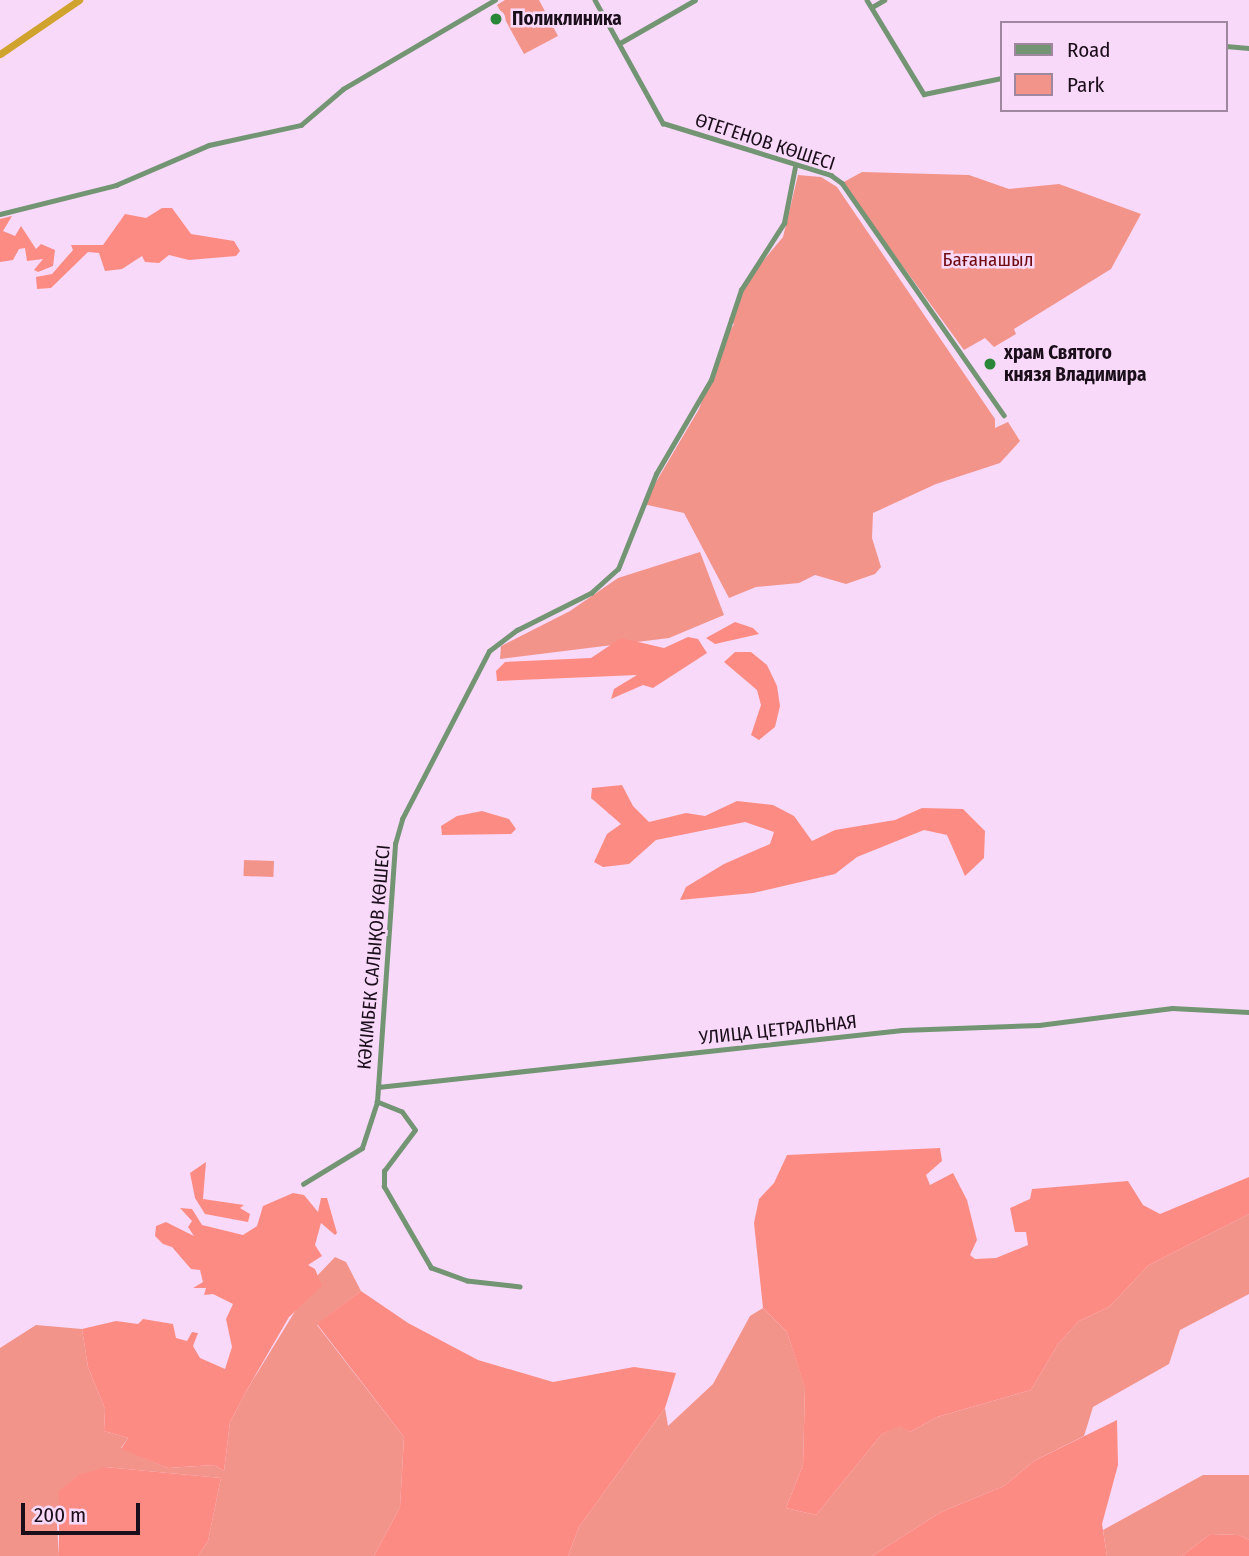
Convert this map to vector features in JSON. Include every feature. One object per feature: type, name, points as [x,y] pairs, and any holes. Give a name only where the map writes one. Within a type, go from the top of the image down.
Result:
[{"type":"street","points":[[0,214],[116,185],[209,145],[301,125],[343,89],[495,0]]},
{"type":"street","name":"ӨТЕГЕНОВ КӨШЕСІ","points":[[595,0],[663,123],[795,167],[831,175],[855,198],[1004,415]]},
{"type":"street","points":[[620,43],[695,0]]},
{"type":"street","points":[[867,0],[924,94],[1000,78]]},
{"type":"street","points":[[872,7],[884,0]]},
{"type":"street","points":[[1228,46],[1249,48]]},
{"type":"street","name":"КӘКІМБЕК САЛЫҚОВ КӨШЕСІ","points":[[303,1184],[362,1148],[377,1102],[387,1009],[390,894],[402,819],[489,651],[517,630],[591,593],[618,569],[656,474],[711,380],[741,290],[784,223],[795,167]]},
{"type":"street","name":"УЛИЦА ЦЕТРАЛЬНАЯ","points":[[378,1087],[861,1034],[1028,1026],[1181,1009],[1249,1012]]},
{"type":"street","points":[[377,1102],[401,1112],[414,1126],[412,1137],[388,1165],[382,1180],[393,1209],[425,1260],[435,1270],[467,1281],[520,1287]]},
{"type":"green space","points":[[505,0],[539,0],[558,36],[524,54],[497,5]]},
{"type":"green space","name":"Бағанашыл","points":[[862,172],[969,175],[1009,189],[1059,184],[1141,214],[1111,269],[1014,329],[1016,334],[994,347],[985,338],[964,350],[842,183]]},
{"type":"green space","points":[[798,175],[821,177],[837,187],[995,419],[995,428],[1008,422],[1020,441],[1000,463],[936,484],[873,513],[872,538],[881,567],[875,574],[846,584],[815,575],[799,583],[756,587],[729,598],[684,513],[643,504],[699,409],[722,344],[734,324],[729,319],[753,273],[783,237]]},
{"type":"green space","points":[[700,552],[724,615],[669,638],[500,659],[501,646],[570,611],[618,578]]},
{"type":"green space","points":[[244,860],[274,861],[273,877],[243,876]]},
{"type":"green space","points":[[1249,1214],[1249,1294],[1180,1330],[1169,1364],[1093,1407],[1084,1436],[1034,1461],[1004,1486],[941,1512],[872,1556],[568,1556],[579,1527],[665,1408],[668,1426],[713,1384],[750,1316],[763,1308],[787,1332],[805,1387],[803,1465],[786,1508],[816,1515],[882,1434],[900,1425],[910,1432],[937,1417],[1031,1390],[1058,1344],[1079,1321],[1109,1307],[1149,1265]]},
{"type":"green space","points":[[335,1257],[346,1262],[361,1291],[317,1325],[404,1437],[400,1507],[374,1556],[198,1556],[208,1541],[221,1478],[105,1467],[57,1524],[59,1556],[0,1556],[0,1348],[36,1325],[82,1329],[88,1367],[105,1409],[104,1431],[128,1438],[121,1448],[168,1468],[214,1465],[224,1471],[230,1422],[316,1277]]},
{"type":"green space","points":[[1203,1475],[1249,1475],[1249,1540],[1239,1535],[1210,1534],[1182,1556],[1107,1556],[1103,1530]]},
{"type":"shaded area","points":[[162,208],[172,208],[191,234],[234,241],[240,251],[236,256],[189,260],[169,255],[159,263],[145,262],[142,256],[122,269],[105,271],[99,253],[88,252],[51,288],[37,289],[36,277],[52,274],[73,250],[71,245],[103,245],[125,214],[146,218]]},
{"type":"shaded area","points":[[12,216],[3,231],[15,236],[21,226],[36,249],[41,244],[55,250],[53,266],[38,272],[34,270],[43,259],[27,261],[25,248],[19,249],[13,260],[0,262],[0,219]]},
{"type":"shaded area","points":[[735,622],[753,628],[759,634],[715,644],[706,638]]},
{"type":"shaded area","points":[[688,637],[698,639],[707,653],[653,688],[643,685],[611,699],[614,689],[637,675],[497,681],[496,671],[505,662],[591,658],[621,638],[664,648]]},
{"type":"shaded area","points":[[735,652],[751,652],[767,665],[777,686],[780,706],[775,727],[759,740],[751,735],[761,705],[757,690],[724,662]]},
{"type":"shaded area","points":[[622,785],[633,806],[649,822],[686,813],[705,816],[737,801],[773,805],[794,816],[812,841],[835,830],[895,820],[922,808],[963,809],[985,831],[984,858],[965,876],[947,835],[924,830],[857,857],[835,874],[753,893],[680,900],[686,887],[724,864],[770,844],[774,832],[745,822],[656,840],[629,864],[603,867],[594,862],[607,834],[621,824],[591,798],[592,788]]},
{"type":"shaded area","points":[[482,811],[509,819],[516,829],[511,834],[442,835],[441,826],[457,816]]},
{"type":"shaded area","points":[[940,1148],[942,1161],[926,1175],[930,1185],[953,1173],[967,1200],[977,1240],[970,1255],[975,1259],[996,1258],[1028,1245],[1026,1232],[1015,1232],[1010,1208],[1030,1199],[1032,1189],[1128,1181],[1143,1205],[1160,1214],[1249,1177],[1249,1214],[1149,1265],[1109,1307],[1079,1321],[1058,1344],[1031,1390],[937,1417],[910,1432],[900,1426],[882,1434],[816,1515],[786,1508],[803,1465],[805,1388],[787,1332],[763,1308],[754,1223],[759,1199],[774,1183],[787,1155]]},
{"type":"shaded area","points":[[206,1162],[203,1199],[244,1205],[240,1208],[250,1214],[248,1222],[205,1214],[195,1198],[190,1173]]},
{"type":"shaded area","points":[[293,1193],[304,1195],[318,1212],[321,1198],[327,1198],[337,1233],[335,1235],[321,1223],[315,1245],[322,1256],[308,1265],[315,1269],[322,1286],[289,1317],[248,1388],[230,1422],[224,1471],[214,1465],[168,1468],[121,1449],[128,1438],[104,1431],[105,1409],[88,1367],[82,1329],[116,1321],[138,1324],[143,1319],[173,1324],[176,1338],[187,1341],[192,1332],[198,1333],[193,1346],[200,1358],[225,1369],[232,1347],[226,1319],[233,1304],[213,1294],[204,1295],[206,1288],[193,1288],[203,1282],[200,1270],[191,1269],[172,1247],[163,1244],[155,1236],[156,1226],[166,1222],[194,1236],[188,1227],[192,1221],[180,1208],[192,1209],[202,1225],[243,1235],[257,1226],[263,1206]]},
{"type":"shaded area","points":[[361,1291],[408,1323],[478,1360],[553,1382],[634,1367],[676,1373],[665,1408],[579,1527],[568,1556],[374,1556],[400,1507],[404,1437],[317,1324]]},
{"type":"shaded area","points":[[1117,1420],[1118,1465],[1102,1524],[1107,1556],[872,1556],[941,1512],[1004,1486],[1034,1461]]},
{"type":"shaded area","points":[[105,1467],[221,1478],[208,1541],[198,1556],[59,1556],[59,1491],[79,1475]]},
{"type":"shaded area","points":[[1210,1534],[1239,1535],[1249,1540],[1249,1556],[1182,1556]]},
{"type":"waterway","points":[[0,54],[79,0]]},
{"type":"place","name":"Поликлиника","points":[[496,19]]},
{"type":"place","name":"храм Святого князя Владимира","points":[[990,364]]}]
